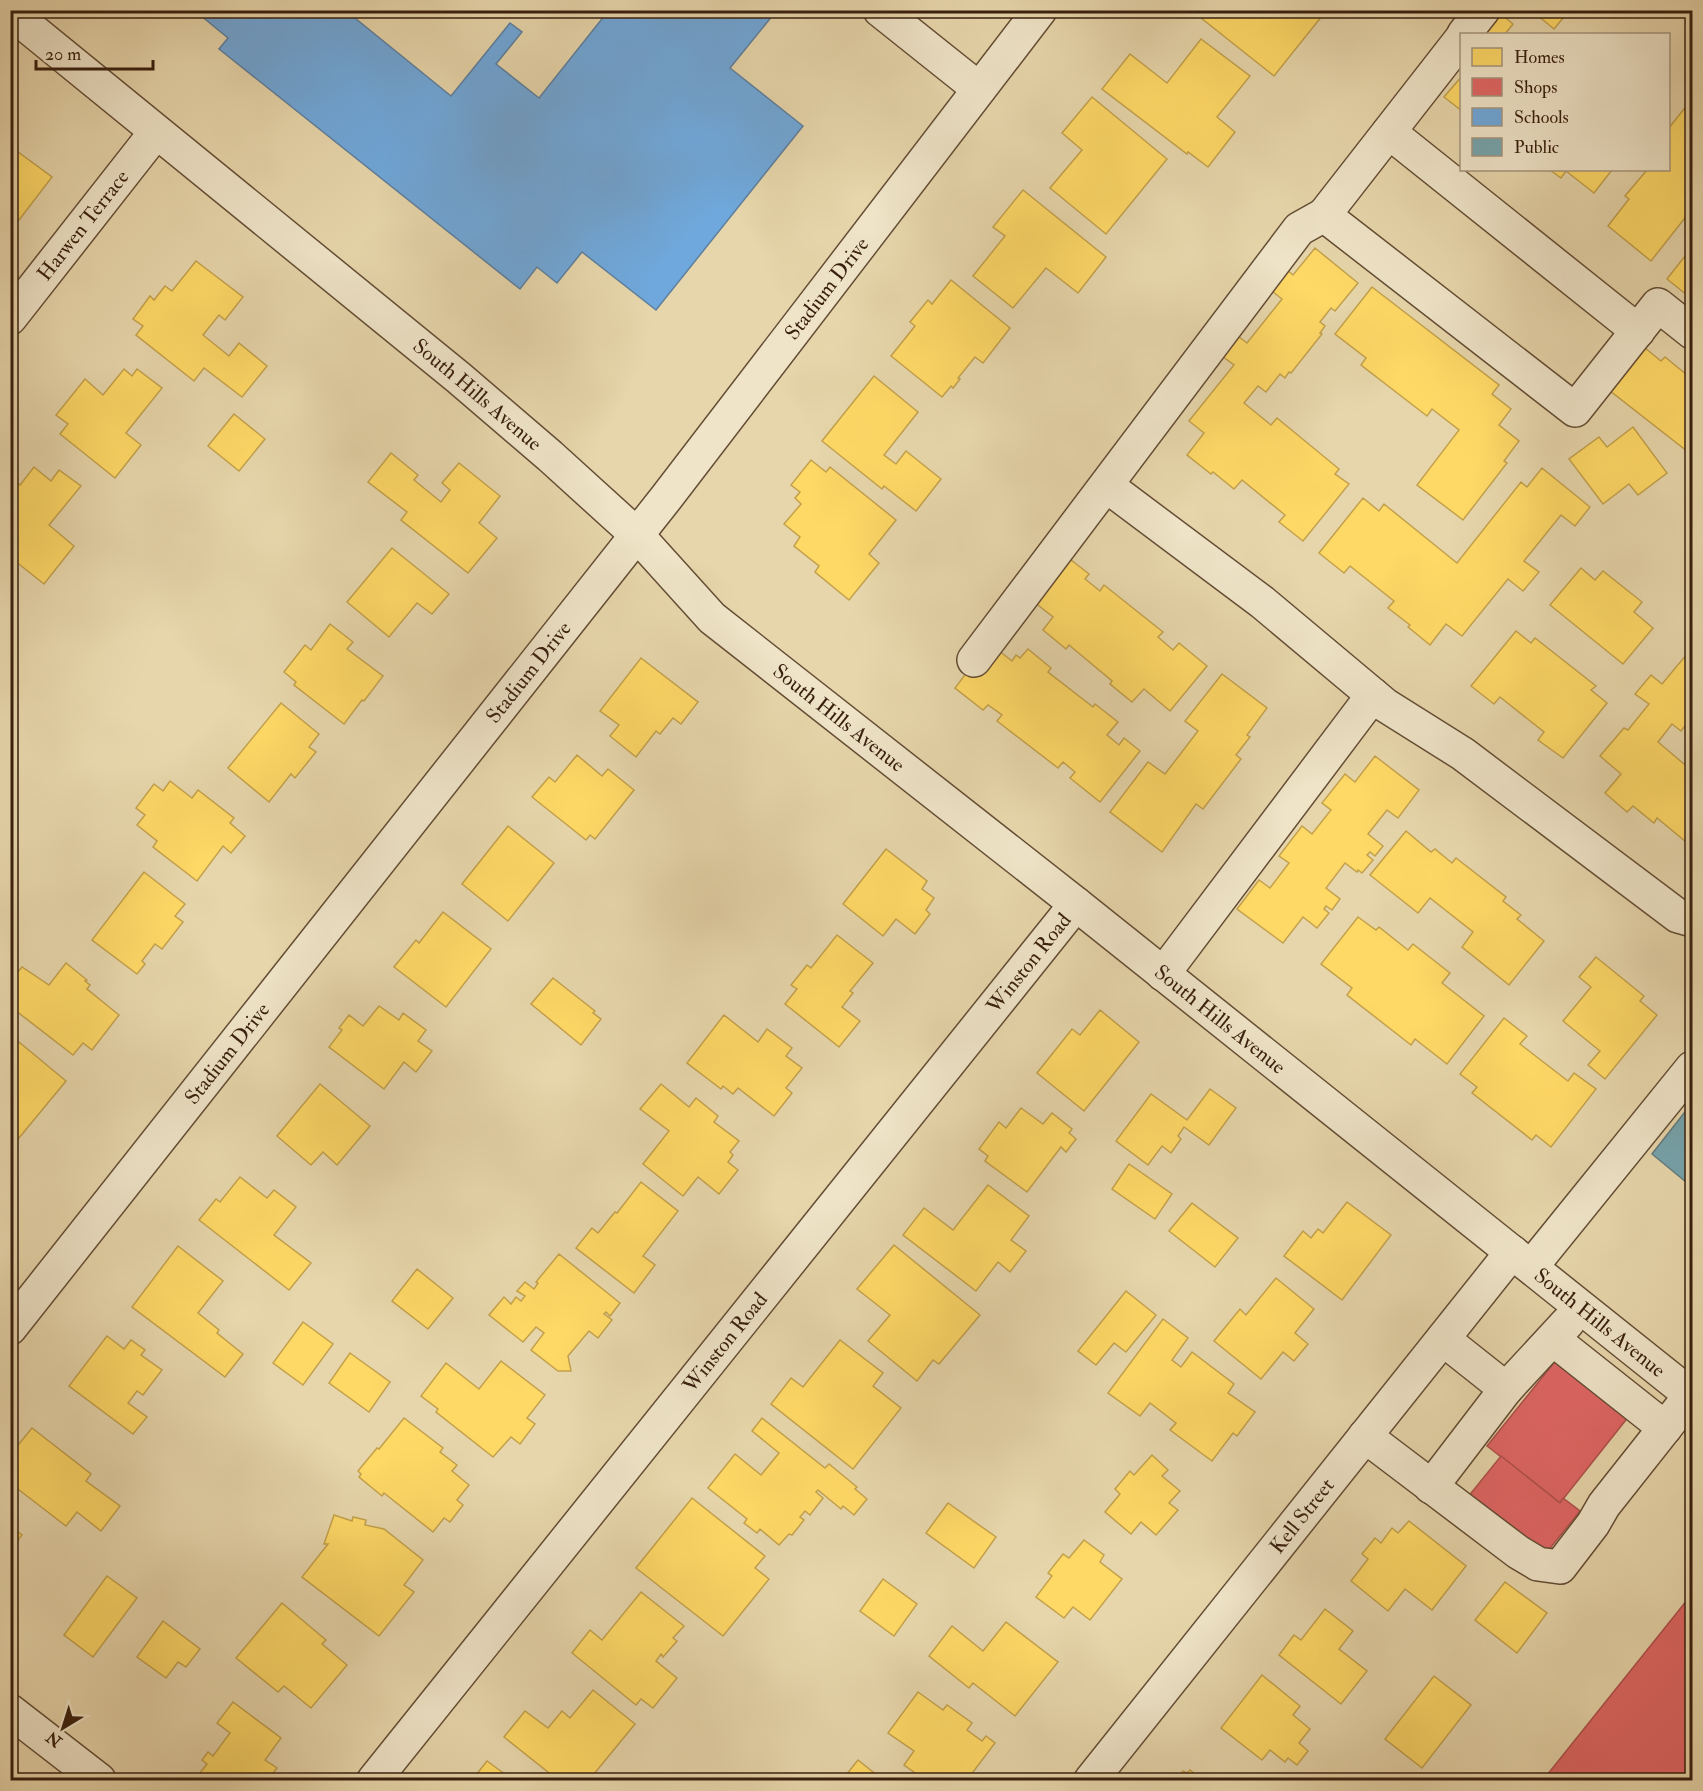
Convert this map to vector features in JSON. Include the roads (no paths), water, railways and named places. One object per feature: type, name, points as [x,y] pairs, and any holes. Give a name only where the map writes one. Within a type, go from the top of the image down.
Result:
[{"type":"street","points":[[880,10],[979,89]]},
{"type":"street","points":[[1465,33],[1483,10]]},
{"type":"street","name":"South Hills Avenue","points":[[17,13],[156,132],[459,378],[550,456],[637,535],[712,618],[1076,904],[1692,1396]]},
{"type":"street","name":"Stadium Drive","points":[[10,1328],[637,535],[979,89],[1032,13]]},
{"type":"street","points":[[974,660],[1299,229],[1324,215],[1460,40]]},
{"type":"street","name":"Harwen Terrace","points":[[10,318],[156,132]]},
{"type":"street","points":[[1389,132],[1638,331]]},
{"type":"street","points":[[1324,215],[1575,410],[1658,305],[1692,332]]},
{"type":"street","points":[[1107,486],[1262,602],[1385,705],[1463,754],[1678,916],[1692,920]]},
{"type":"street","points":[[1163,974],[1373,695]]},
{"type":"street","name":"Winston Road","points":[[374,1780],[1076,904]]},
{"type":"street","name":"Kell Street","points":[[1091,1780],[1443,1339],[1522,1259],[1692,1068]]},
{"type":"street","points":[[1431,1486],[1506,1389],[1554,1340],[1581,1307]]},
{"type":"street","points":[[1443,1339],[1506,1389]]},
{"type":"street","points":[[1554,1340],[1665,1428]]},
{"type":"street","points":[[1365,1436],[1518,1552],[1538,1564],[1560,1567],[1593,1524],[1604,1505],[1692,1396]]},
{"type":"street","points":[[10,1711],[99,1780]]}]
